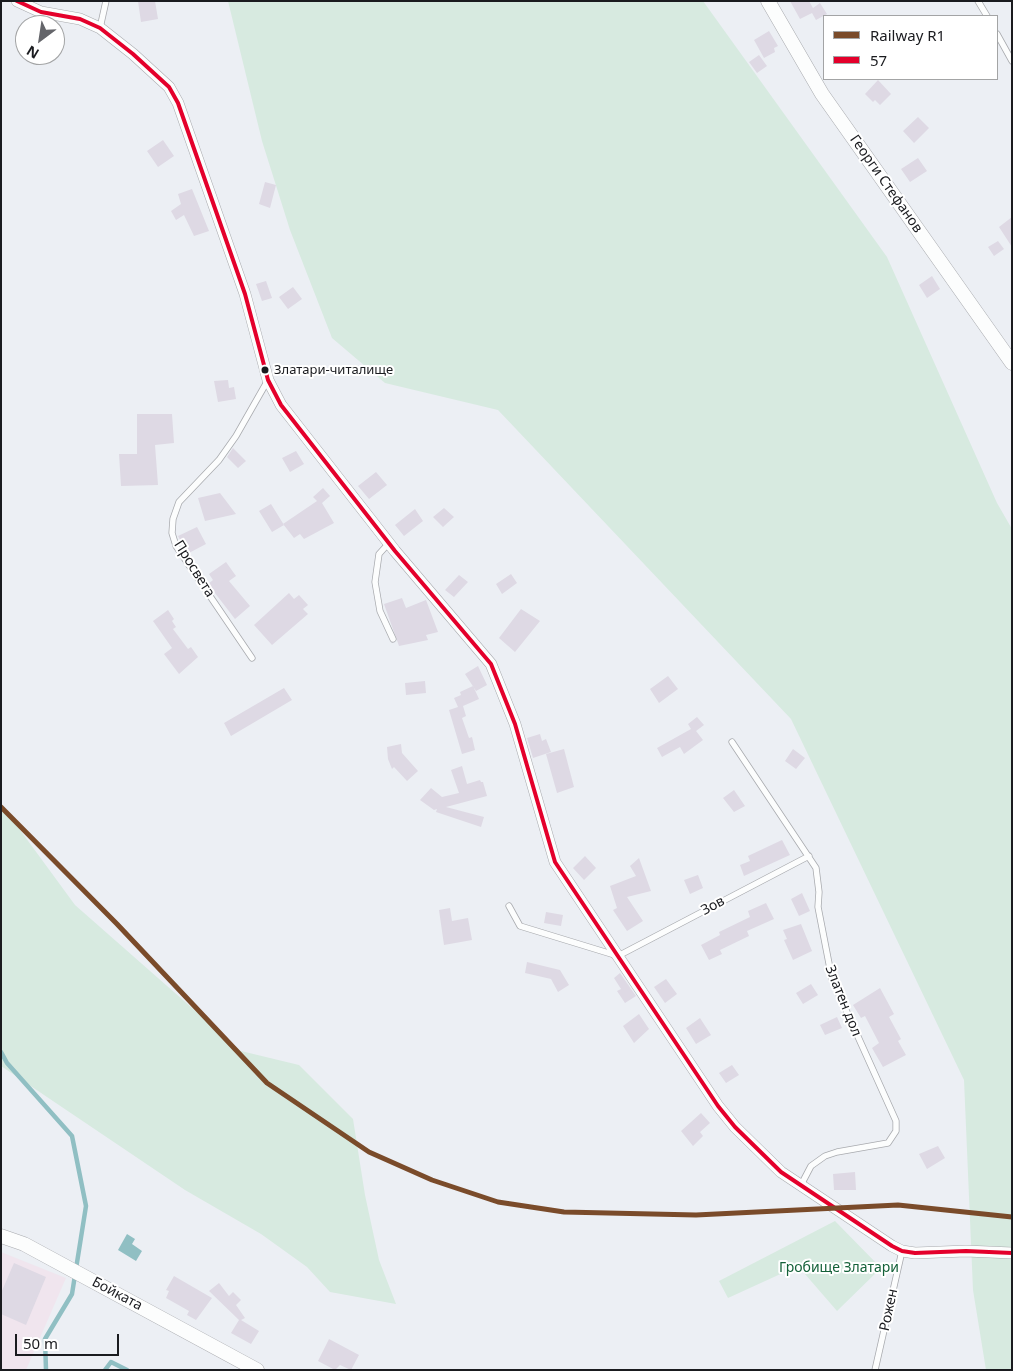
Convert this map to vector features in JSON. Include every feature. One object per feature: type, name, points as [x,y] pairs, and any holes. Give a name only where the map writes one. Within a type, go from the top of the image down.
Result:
[{"type":"street","points":[[17,1],[41,12],[80,19],[100,28],[134,54],[170,87],[178,103],[245,294],[268,380],[281,405],[298,430],[389,544],[491,664],[515,724],[555,862],[718,1106],[763,1156],[801,1185],[902,1251],[1012,1252]]},
{"type":"street","name":"Георги Стефанов","points":[[768,1],[822,94],[1012,363]]},
{"type":"street","name":"Бойката","points":[[1,1236],[24,1244],[257,1370]]},
{"type":"lane","points":[[100,28],[106,1]]},
{"type":"lane","points":[[978,1],[986,15]]},
{"type":"lane","points":[[998,36],[1012,61]]},
{"type":"lane","name":"Просвета","points":[[252,658],[176,546],[173,526],[178,502],[219,460],[241,428],[268,380]]},
{"type":"lane","points":[[389,544],[379,554],[375,582],[380,611],[393,639]]},
{"type":"lane","name":"Златен дол","points":[[732,742],[816,868],[820,892],[818,907],[832,979],[896,1121],[893,1138],[888,1144],[836,1152],[825,1156],[811,1166],[801,1185]]},
{"type":"lane","name":"Зов","points":[[618,956],[809,856]]},
{"type":"lane","points":[[509,906],[520,926],[618,956]]},
{"type":"lane","name":"Рожен","points":[[876,1370],[902,1251]]},
{"type":"shaded area","points":[[1,1252],[66,1278],[26,1370],[1,1370]]},
{"type":"green space","points":[[228,1],[703,1],[887,257],[997,503],[1012,529],[1012,1370],[986,1370],[973,1290],[964,1080],[791,719],[498,410],[385,383],[332,338],[290,230],[262,141]]},
{"type":"green space","points":[[1,804],[75,905],[241,1051],[299,1065],[353,1119],[365,1195],[379,1260],[396,1304],[330,1292],[307,1267],[261,1234],[185,1190],[1,1066]]},
{"type":"green space","name":"Гробище Златари","points":[[835,1221],[881,1268],[837,1311],[798,1266],[728,1298],[719,1281]]},
{"type":"water","points":[[127,1234],[135,1239],[132,1244],[142,1251],[136,1261],[118,1250]]},
{"type":"building","points":[[138,1],[155,1],[158,19],[141,22]]},
{"type":"building","points":[[790,1],[809,1],[813,8],[820,3],[827,14],[816,20],[812,13],[800,19]]},
{"type":"building","points":[[769,31],[778,46],[774,48],[775,52],[764,58],[754,40]]},
{"type":"building","points":[[759,55],[767,66],[757,73],[749,62]]},
{"type":"building","points":[[878,80],[891,94],[880,105],[875,100],[873,102],[865,94]]},
{"type":"building","points":[[918,117],[929,128],[914,143],[903,131]]},
{"type":"building","points":[[163,140],[174,156],[158,167],[147,151]]},
{"type":"building","points":[[918,158],[927,171],[910,182],[901,169]]},
{"type":"building","points":[[265,182],[276,185],[270,208],[259,204]]},
{"type":"building","points":[[192,189],[209,231],[194,236],[184,215],[176,220],[171,211],[181,204],[178,194]]},
{"type":"building","points":[[1012,217],[1012,247],[999,227]]},
{"type":"building","points":[[998,241],[1004,249],[994,256],[988,247]]},
{"type":"building","points":[[932,276],[940,289],[927,298],[919,285]]},
{"type":"building","points":[[266,281],[272,298],[262,301],[256,284]]},
{"type":"building","points":[[293,287],[302,299],[288,309],[279,297]]},
{"type":"building","points":[[228,380],[229,388],[234,387],[236,399],[218,402],[214,381]]},
{"type":"building","points":[[137,414],[172,414],[174,443],[155,445],[158,485],[121,486],[119,454],[137,454]]},
{"type":"building","points":[[233,448],[246,461],[238,468],[227,457]]},
{"type":"building","points":[[296,451],[304,464],[290,472],[282,458]]},
{"type":"building","points":[[376,472],[387,485],[369,499],[358,486]]},
{"type":"building","points":[[323,488],[330,496],[322,503],[334,523],[304,539],[300,534],[294,538],[283,524],[317,501],[313,497]]},
{"type":"building","points":[[220,493],[236,514],[205,521],[198,498]]},
{"type":"building","points":[[271,504],[284,525],[272,532],[259,511]]},
{"type":"building","points":[[444,508],[454,517],[443,527],[433,517]]},
{"type":"building","points":[[415,509],[423,521],[404,536],[395,525]]},
{"type":"building","points":[[197,527],[206,544],[187,554],[178,536]]},
{"type":"building","points":[[226,562],[236,576],[229,581],[250,606],[235,619],[208,584],[213,580],[209,574]]},
{"type":"building","points":[[511,574],[517,583],[502,594],[496,584]]},
{"type":"building","points":[[459,575],[468,582],[454,597],[445,590]]},
{"type":"building","points":[[289,593],[294,599],[299,595],[308,605],[303,609],[308,614],[272,645],[254,625]]},
{"type":"building","points":[[402,598],[406,608],[426,600],[438,632],[426,635],[428,640],[399,646],[384,604]]},
{"type":"building","points":[[521,609],[540,621],[515,652],[499,638]]},
{"type":"building","points":[[168,610],[174,619],[172,621],[176,627],[173,629],[188,649],[191,647],[198,657],[179,674],[164,654],[172,648],[153,621]]},
{"type":"building","points":[[478,666],[487,685],[476,691],[465,674]]},
{"type":"building","points":[[668,676],[678,689],[659,703],[650,689]]},
{"type":"building","points":[[425,681],[426,693],[406,695],[405,683]]},
{"type":"building","points":[[473,686],[479,699],[463,706],[466,716],[462,718],[469,738],[472,737],[475,750],[462,754],[449,710],[458,707],[454,698],[461,695],[460,692]]},
{"type":"building","points":[[284,688],[292,700],[231,736],[224,723]]},
{"type":"building","points":[[697,717],[704,725],[696,731],[703,740],[684,754],[680,747],[662,757],[657,748],[691,729],[688,724]]},
{"type":"building","points":[[540,734],[542,741],[546,739],[551,752],[533,758],[527,738]]},
{"type":"building","points":[[401,744],[402,753],[418,771],[407,781],[394,767],[392,769],[388,759],[387,747]]},
{"type":"building","points":[[564,749],[574,787],[557,793],[546,754]]},
{"type":"building","points":[[793,749],[805,758],[796,769],[785,761]]},
{"type":"building","points":[[462,766],[467,784],[480,780],[483,782],[487,796],[446,807],[484,817],[481,827],[436,812],[437,809],[434,810],[420,800],[431,788],[442,797],[459,793],[451,770]]},
{"type":"building","points":[[734,790],[745,806],[734,812],[723,798]]},
{"type":"building","points":[[782,840],[790,855],[744,876],[740,865],[750,861],[748,856]]},
{"type":"building","points":[[585,856],[596,868],[584,880],[573,868]]},
{"type":"building","points":[[639,858],[651,891],[627,897],[643,921],[627,931],[613,910],[617,908],[610,886],[636,876],[630,866]]},
{"type":"building","points":[[698,875],[703,888],[690,894],[684,880]]},
{"type":"building","points":[[802,893],[810,911],[799,916],[791,899]]},
{"type":"building","points":[[766,903],[774,919],[747,931],[749,936],[720,950],[722,954],[709,960],[701,945],[720,935],[719,932],[750,917],[748,911]]},
{"type":"building","points":[[450,908],[452,921],[468,918],[472,940],[444,945],[439,910]]},
{"type":"building","points":[[546,912],[563,915],[561,926],[544,923]]},
{"type":"building","points":[[801,924],[812,951],[793,960],[784,940],[787,939],[783,930]]},
{"type":"building","points":[[527,962],[560,970],[569,985],[558,992],[551,979],[525,973]]},
{"type":"building","points":[[620,973],[636,996],[625,1003],[617,991],[621,989],[614,978]]},
{"type":"building","points":[[666,979],[677,994],[665,1003],[654,987]]},
{"type":"building","points":[[811,984],[818,995],[803,1004],[796,993]]},
{"type":"building","points":[[880,988],[894,1014],[889,1017],[901,1039],[898,1041],[906,1055],[883,1067],[872,1048],[879,1043],[865,1016],[861,1018],[853,1005]]},
{"type":"building","points":[[639,1014],[649,1029],[634,1043],[623,1026]]},
{"type":"building","points":[[837,1017],[842,1028],[825,1035],[820,1025]]},
{"type":"building","points":[[700,1018],[711,1035],[696,1044],[686,1028]]},
{"type":"building","points":[[732,1065],[739,1075],[726,1083],[719,1073]]},
{"type":"building","points":[[701,1113],[710,1123],[700,1132],[703,1136],[693,1146],[681,1131]]},
{"type":"building","points":[[938,1146],[945,1158],[927,1169],[919,1154]]},
{"type":"building","points":[[855,1172],[856,1190],[834,1190],[833,1174]]},
{"type":"building","points":[[14,1263],[46,1277],[26,1325],[1,1314],[1,1293]]},
{"type":"building","points":[[174,1276],[212,1298],[196,1320],[187,1315],[189,1311],[166,1298],[169,1291],[166,1290]]},
{"type":"building","points":[[219,1283],[229,1296],[233,1292],[241,1300],[236,1305],[245,1318],[241,1320],[259,1331],[251,1344],[231,1333],[239,1320],[209,1291]]},
{"type":"building","points":[[329,1339],[359,1355],[351,1370],[340,1365],[335,1370],[318,1361]]},
{"type":"waterway","points":[[1,1052],[7,1063],[72,1136],[86,1206],[72,1294],[45,1339],[46,1370]]},
{"type":"waterway","points":[[105,1370],[111,1362],[127,1370]]},
{"type":"rail line","name":"R1","points":[[1,807],[117,924],[267,1083],[369,1152],[432,1180],[498,1202],[564,1212],[696,1215],[898,1205],[1012,1217]]},
{"type":"transit line","name":"57","points":[[17,1],[41,12],[80,19],[100,28],[133,54],[169,87],[178,103],[245,294],[268,380],[281,405],[395,551],[491,664],[515,724],[555,862],[718,1106],[735,1127],[781,1172],[892,1246],[902,1251],[915,1253],[966,1251],[1012,1253]]},
{"type":"place","name":"Златари-читалище","points":[[265,370]]}]
